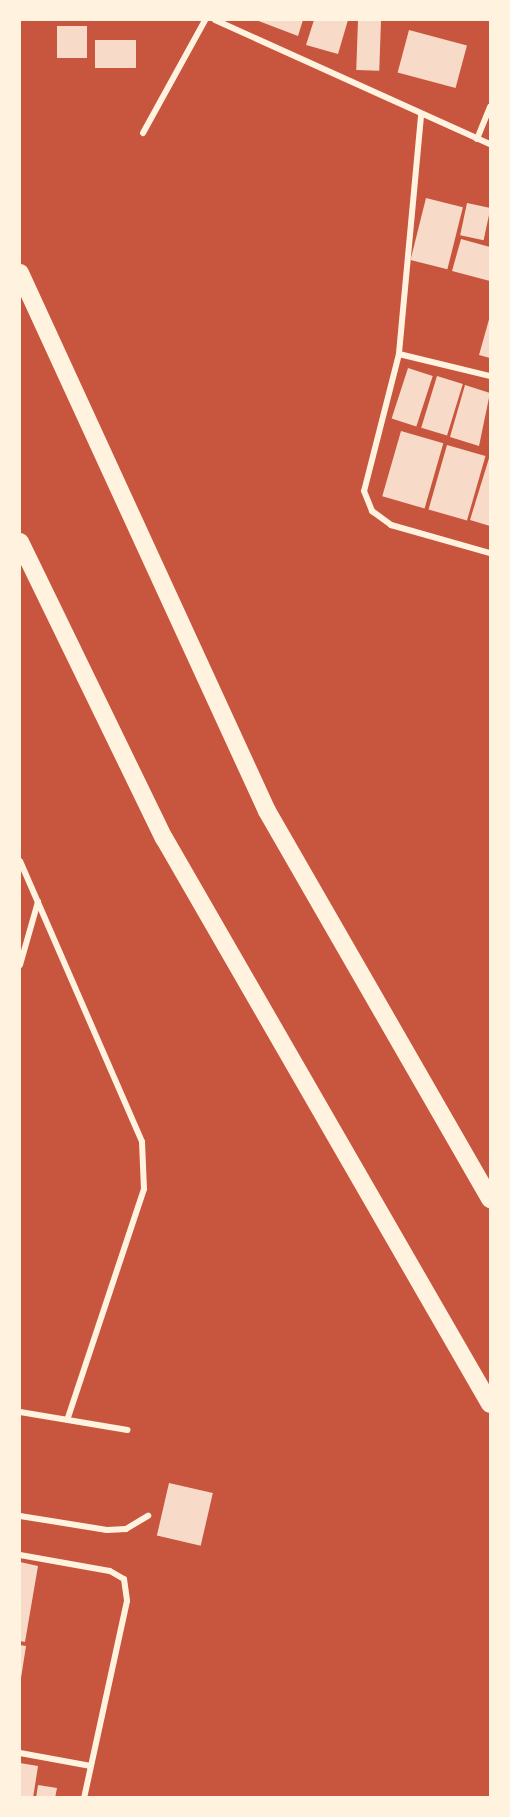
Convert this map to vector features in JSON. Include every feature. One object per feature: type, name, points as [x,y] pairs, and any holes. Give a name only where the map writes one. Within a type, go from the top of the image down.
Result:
[{"type":"highway","points":[[20,273],[267,811],[490,1199]]},
{"type":"highway","points":[[20,543],[164,838],[490,1404]]},
{"type":"street","points":[[143,133],[205,20]]},
{"type":"street","points":[[214,20],[421,116],[490,144]]},
{"type":"street","points":[[477,139],[490,107]]},
{"type":"street","points":[[421,116],[399,354],[364,491],[372,511],[391,525],[490,553]]},
{"type":"street","points":[[399,354],[490,376]]},
{"type":"street","points":[[20,861],[142,1142],[144,1189],[67,1420]]},
{"type":"street","points":[[20,965],[39,901]]},
{"type":"street","points":[[20,1412],[128,1430]]},
{"type":"street","points":[[20,1516],[107,1530],[126,1529],[148,1516]]},
{"type":"street","points":[[20,1555],[110,1571],[124,1579],[127,1601],[84,1797]]},
{"type":"street","points":[[20,1753],[91,1766]]},
{"type":"building","points":[[256,20],[303,20],[298,36]]},
{"type":"building","points":[[314,20],[348,20],[338,54],[306,45]]},
{"type":"building","points":[[358,20],[381,21],[379,71],[356,70]]},
{"type":"building","points":[[57,26],[87,26],[87,58],[57,58]]},
{"type":"building","points":[[409,30],[467,46],[456,88],[398,73]]},
{"type":"building","points":[[95,40],[136,40],[136,68],[95,68]]},
{"type":"building","points":[[426,198],[463,207],[447,269],[411,260]]},
{"type":"building","points":[[467,203],[490,208],[484,240],[460,235]]},
{"type":"building","points":[[461,239],[490,247],[490,281],[452,271]]},
{"type":"building","points":[[490,316],[490,358],[479,355]]},
{"type":"building","points":[[408,368],[433,376],[416,426],[392,418]]},
{"type":"building","points":[[437,376],[463,384],[447,436],[421,428]]},
{"type":"building","points":[[465,385],[490,393],[479,446],[450,437]]},
{"type":"building","points":[[401,431],[443,443],[425,508],[382,496]]},
{"type":"building","points":[[447,445],[485,456],[467,520],[429,509]]},
{"type":"building","points":[[490,455],[490,526],[470,520]]},
{"type":"building","points":[[169,1483],[213,1493],[201,1546],[157,1536]]},
{"type":"building","points":[[20,1562],[38,1566],[25,1642],[20,1641]]},
{"type":"building","points":[[20,1645],[26,1646],[21,1678],[20,1678]]},
{"type":"building","points":[[20,1763],[38,1766],[33,1798],[20,1798]]},
{"type":"building","points":[[38,1785],[57,1788],[55,1798],[36,1798]]}]
